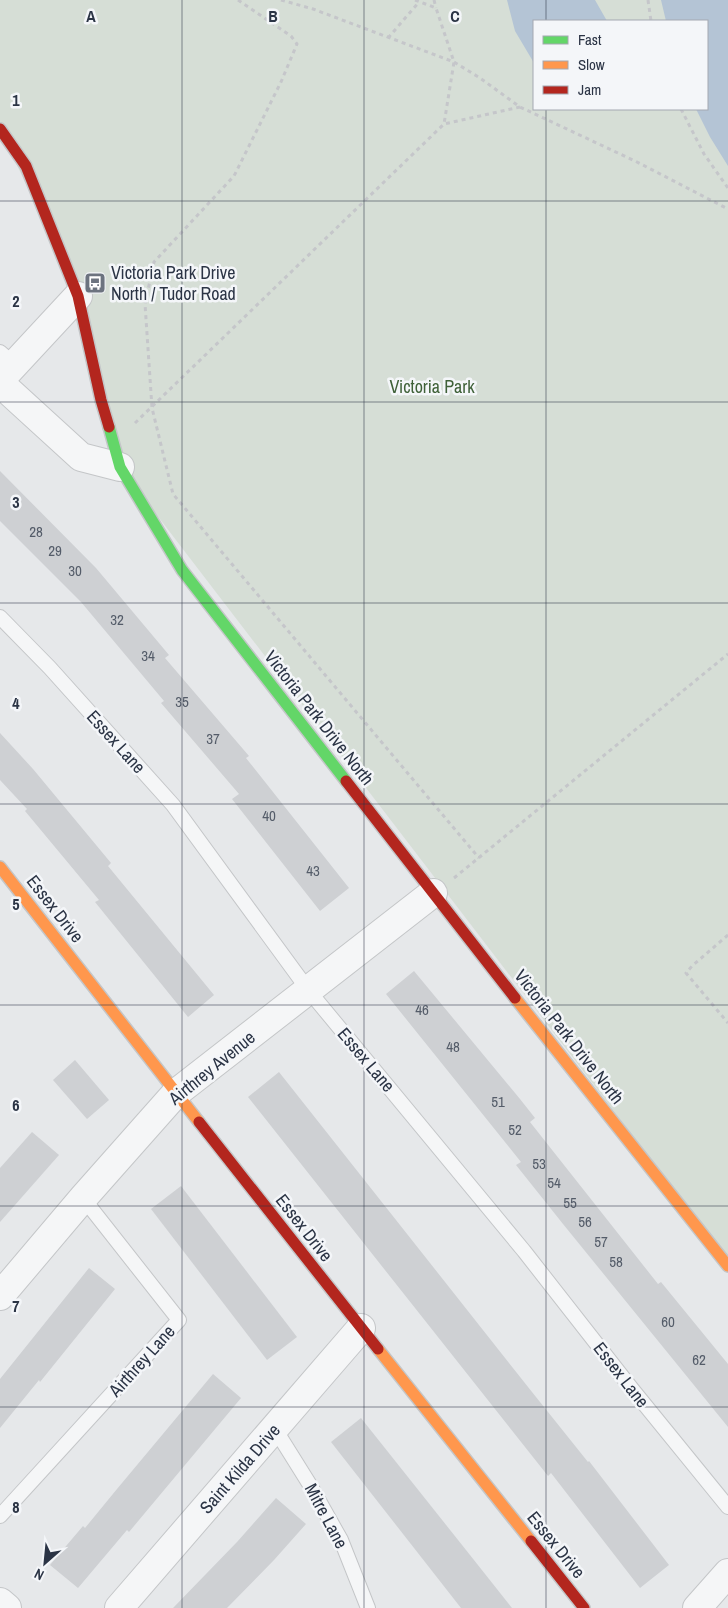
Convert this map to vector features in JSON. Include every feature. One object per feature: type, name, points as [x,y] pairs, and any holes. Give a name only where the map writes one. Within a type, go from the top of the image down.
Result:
[{"type":"street","name":"Victoria Park Drive North","points":[[0,129],[26,166],[78,296],[100,400],[116,456],[182,570],[433,894],[728,1266]]},
{"type":"street","points":[[78,296],[4,370],[81,457],[116,456]]},
{"type":"street","name":"Essex Drive","points":[[0,867],[361,1328],[584,1608]]},
{"type":"street","name":"Airthrey Avenue","points":[[0,1296],[176,1093],[433,894]]},
{"type":"street","name":"Saint Kilda Drive","points":[[119,1608],[361,1328]]},
{"type":"street","points":[[697,1608],[728,1573]]},
{"type":"street","points":[[0,1602],[7,1608]]},
{"type":"lane","name":"Essex Lane","points":[[0,617],[50,668],[173,805],[309,991],[524,1251],[632,1389],[728,1507]]},
{"type":"lane","name":"Airthrey Lane","points":[[0,1516],[179,1320],[83,1198]]},
{"type":"lane","name":"Mitre Lane","points":[[275,1429],[341,1540],[368,1608]]},
{"type":"path","points":[[238,0],[291,36],[297,44],[281,82],[234,176],[154,262],[145,304],[152,408],[173,494],[479,858]]},
{"type":"path","points":[[281,0],[314,9],[454,62],[520,107],[635,161],[728,209]]},
{"type":"path","points":[[415,0],[436,8]]},
{"type":"path","points":[[434,0],[454,62],[444,124]]},
{"type":"path","points":[[648,0],[652,20]]},
{"type":"path","points":[[388,38],[419,2]]},
{"type":"path","points":[[116,456],[152,408],[444,124],[520,107]]},
{"type":"path","points":[[682,110],[704,154],[728,188]]},
{"type":"path","points":[[433,894],[728,654]]},
{"type":"path","points":[[728,935],[686,973],[728,1022]]},
{"type":"green space","name":"Victoria Park","points":[[0,0],[728,0],[728,1260],[120,467],[78,295],[0,129]]},
{"type":"water","points":[[507,0],[595,0],[606,20],[533,20],[533,61],[515,31]]},
{"type":"water","points":[[661,0],[728,0],[728,166],[696,110],[708,110],[708,20],[666,20]]},
{"type":"building","points":[[0,471],[96,568],[169,655],[165,658],[249,756],[246,758],[349,888],[320,911],[232,799],[239,794],[161,703],[164,701],[81,602],[0,521]]},
{"type":"building","points":[[0,733],[33,769],[111,863],[108,866],[214,995],[188,1017],[95,902],[99,900],[25,811],[27,809],[0,780]]},
{"type":"building","points":[[414,971],[535,1118],[530,1122],[658,1284],[661,1282],[728,1364],[728,1427],[516,1165],[521,1162],[386,994]]},
{"type":"building","points":[[75,1060],[109,1100],[87,1119],[53,1080]]},
{"type":"building","points":[[279,1072],[532,1392],[589,1461],[669,1565],[640,1588],[551,1473],[548,1476],[248,1097]]},
{"type":"building","points":[[32,1132],[59,1155],[0,1222],[0,1168]]},
{"type":"building","points":[[181,1186],[297,1337],[267,1360],[151,1209]]},
{"type":"building","points":[[89,1268],[115,1289],[0,1428],[0,1379]]},
{"type":"building","points":[[213,1374],[241,1398],[129,1532],[127,1530],[78,1588],[50,1565],[83,1526],[85,1528]]},
{"type":"building","points":[[361,1418],[512,1608],[461,1608],[331,1442]]},
{"type":"building","points":[[276,1498],[306,1524],[274,1560],[227,1608],[173,1608],[237,1542]]},
{"type":"traffic: fast","points":[[109,427],[120,467],[182,570],[346,781]]},
{"type":"traffic: slow","points":[[0,867],[199,1122]]},
{"type":"traffic: slow","points":[[515,998],[728,1266]]},
{"type":"traffic: slow","points":[[378,1349],[531,1541]]},
{"type":"traffic: jam","points":[[0,129],[26,166],[78,296],[101,400],[109,427]]},
{"type":"traffic: jam","points":[[346,781],[515,998]]},
{"type":"traffic: jam","points":[[199,1122],[378,1349]]},
{"type":"traffic: jam","points":[[531,1541],[584,1608]]},
{"type":"place","name":"Victoria Park Drive North / Tudor Road","points":[[95,283]]}]
